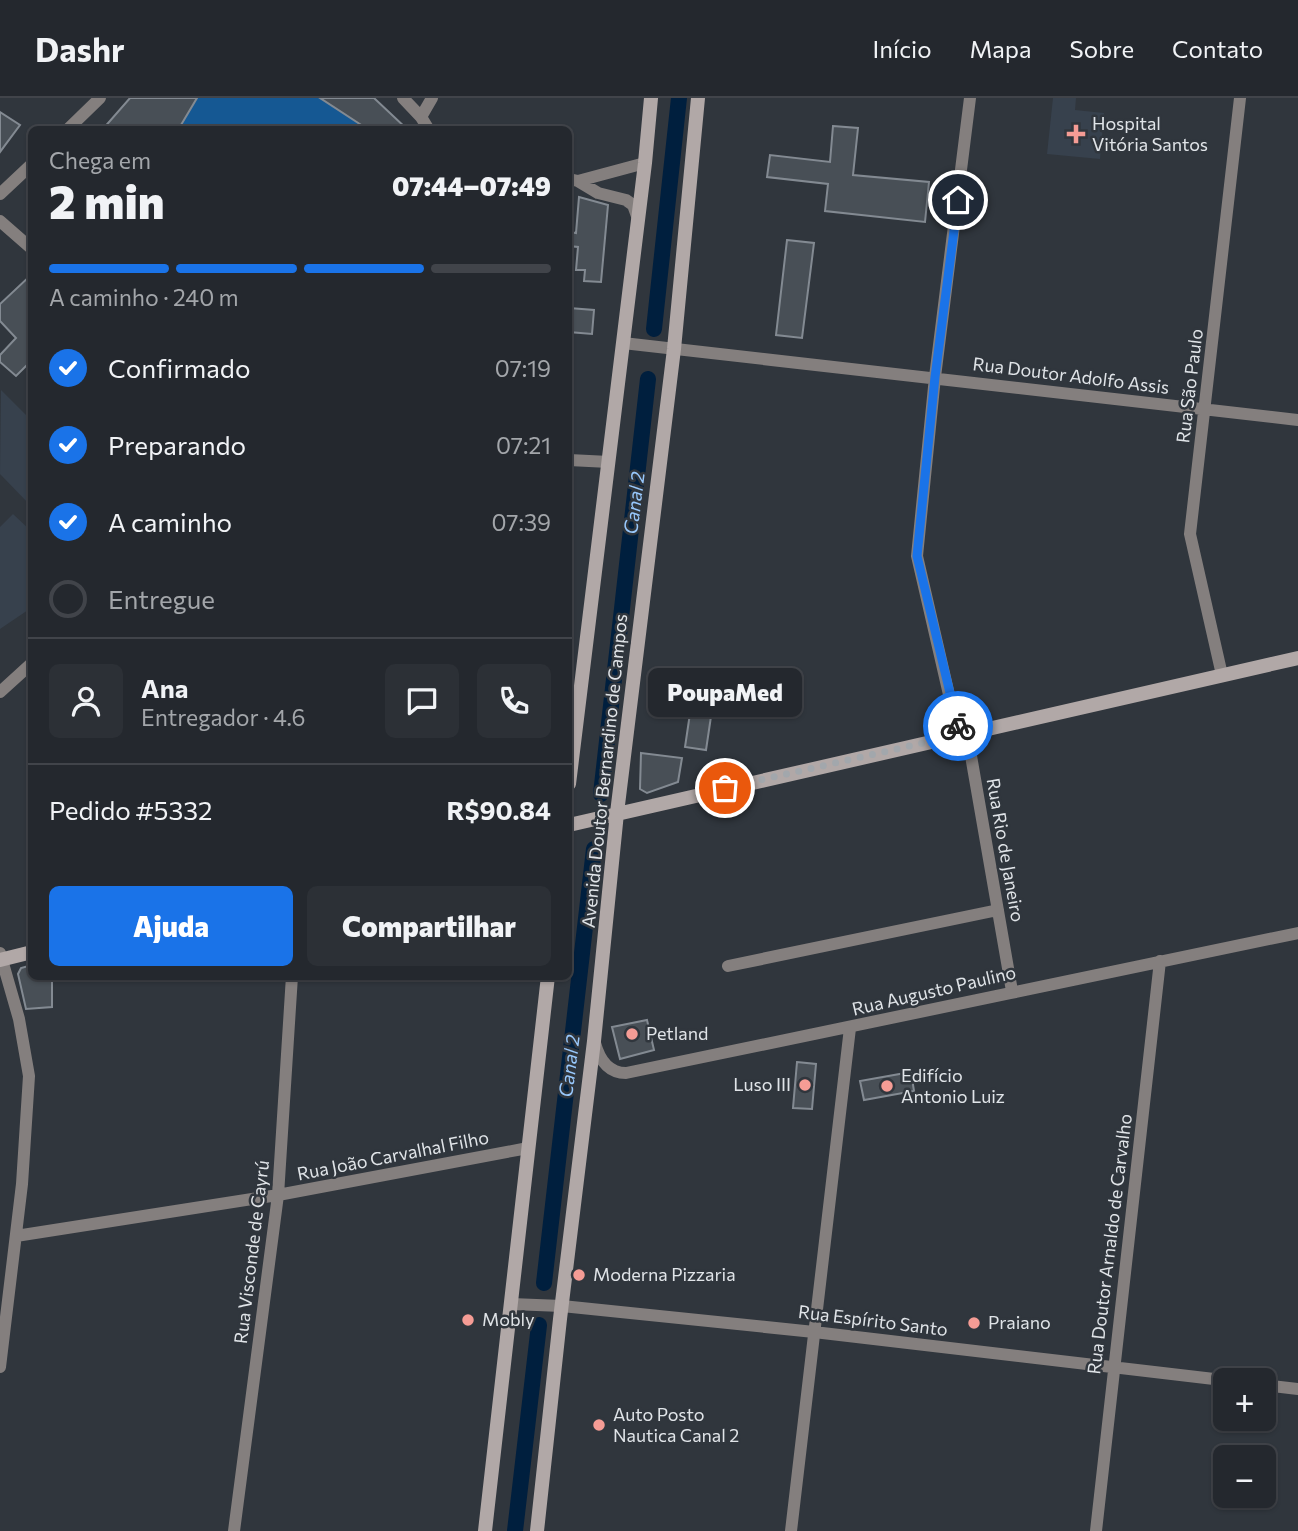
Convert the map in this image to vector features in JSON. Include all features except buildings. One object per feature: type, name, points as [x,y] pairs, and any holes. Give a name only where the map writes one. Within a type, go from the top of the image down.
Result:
[{"type":"main road","name":"Avenida Doutor Bernardino de Campos","points":[[572,742],[609,462],[651,98]]},
{"type":"main road","name":"Avenida Doutor Bernardino de Campos","points":[[537,1531],[594,1041],[617,813],[674,349],[698,98]]},
{"type":"main road","points":[[572,824],[1298,657]]},
{"type":"main road","points":[[1,957],[28,953]]},
{"type":"main road","points":[[485,1531],[548,980]]},
{"type":"street","points":[[71,126],[100,98]]},
{"type":"street","points":[[403,98],[427,126]]},
{"type":"street","points":[[421,117],[432,98]]},
{"type":"street","name":"Rua Rio de Janeiro","points":[[970,98],[935,377],[917,556],[956,725],[967,733],[1013,991]]},
{"type":"street","name":"Rua São Paulo","points":[[1222,675],[1190,534],[1240,98]]},
{"type":"street","points":[[573,180],[645,163]]},
{"type":"street","points":[[0,194],[28,168]]},
{"type":"street","points":[[573,180],[598,193],[626,200],[633,205],[638,220]]},
{"type":"street","points":[[0,221],[28,245]]},
{"type":"street","name":"Rua Doutor Adolfo Assis","points":[[623,343],[1298,420]]},
{"type":"street","points":[[572,460],[609,462]]},
{"type":"street","points":[[0,692],[28,667]]},
{"type":"street","points":[[728,966],[998,911]]},
{"type":"street","name":"Rua Augusto Paulino","points":[[594,1041],[604,1063],[613,1071],[626,1073],[1298,933]]},
{"type":"street","points":[[0,1367],[25,1150],[29,1076],[19,1019],[1,957]]},
{"type":"street","name":"Rua Doutor Arnaldo de Carvalho","points":[[1096,1531],[1160,961]]},
{"type":"street","name":"Rua Visconde de Cayrú","points":[[234,1531],[278,1195],[292,980]]},
{"type":"street","points":[[791,1531],[850,1028]]},
{"type":"street","name":"Rua João Carvalhal Filho","points":[[16,1236],[278,1195],[528,1148]]},
{"type":"street","name":"Rua Espírito Santo","points":[[511,1304],[562,1306],[814,1332],[1213,1379]]},
{"type":"street","points":[[1276,1386],[1298,1389]]},
{"type":"shaded area","points":[[130,98],[374,98],[399,121],[401,126],[106,126]]},
{"type":"shaded area","name":"Hospital Vitória Santos","points":[[1053,98],[1076,98],[1075,110],[1104,113],[1100,159],[1047,154]]},
{"type":"shaded area","points":[[1,390],[28,417],[28,503],[0,474]]},
{"type":"shaded area","points":[[13,514],[28,528],[28,610],[0,629],[0,527]]},
{"type":"waterway","name":"Canal 2","points":[[654,329],[679,98]]},
{"type":"waterway","name":"Canal 2","points":[[601,794],[648,379]]},
{"type":"waterway","name":"Canal 2","points":[[544,1283],[594,849]]},
{"type":"waterway","name":"Canal 2","points":[[515,1531],[539,1325]]},
{"type":"way so far","points":[[725,788],[967,733],[958,726]]},
{"type":"place","name":"Hospital Vitória Santos","points":[[1076,134]]},
{"type":"place","name":"PoupaMed","points":[[725,788]]},
{"type":"place","name":"Petland","points":[[632,1034]]},
{"type":"place","name":"Luso III","points":[[805,1085]]},
{"type":"place","name":"Edifício Antonio Luiz","points":[[887,1086]]},
{"type":"place","name":"Moderna Pizzaria","points":[[579,1275]]},
{"type":"place","name":"Mobly","points":[[468,1320]]},
{"type":"place","name":"Praiano","points":[[974,1323]]},
{"type":"place","name":"Auto Posto Nautica Canal 2","points":[[599,1425]]},
{"type":"route","points":[[958,200],[935,377],[917,556],[958,726]]}]
